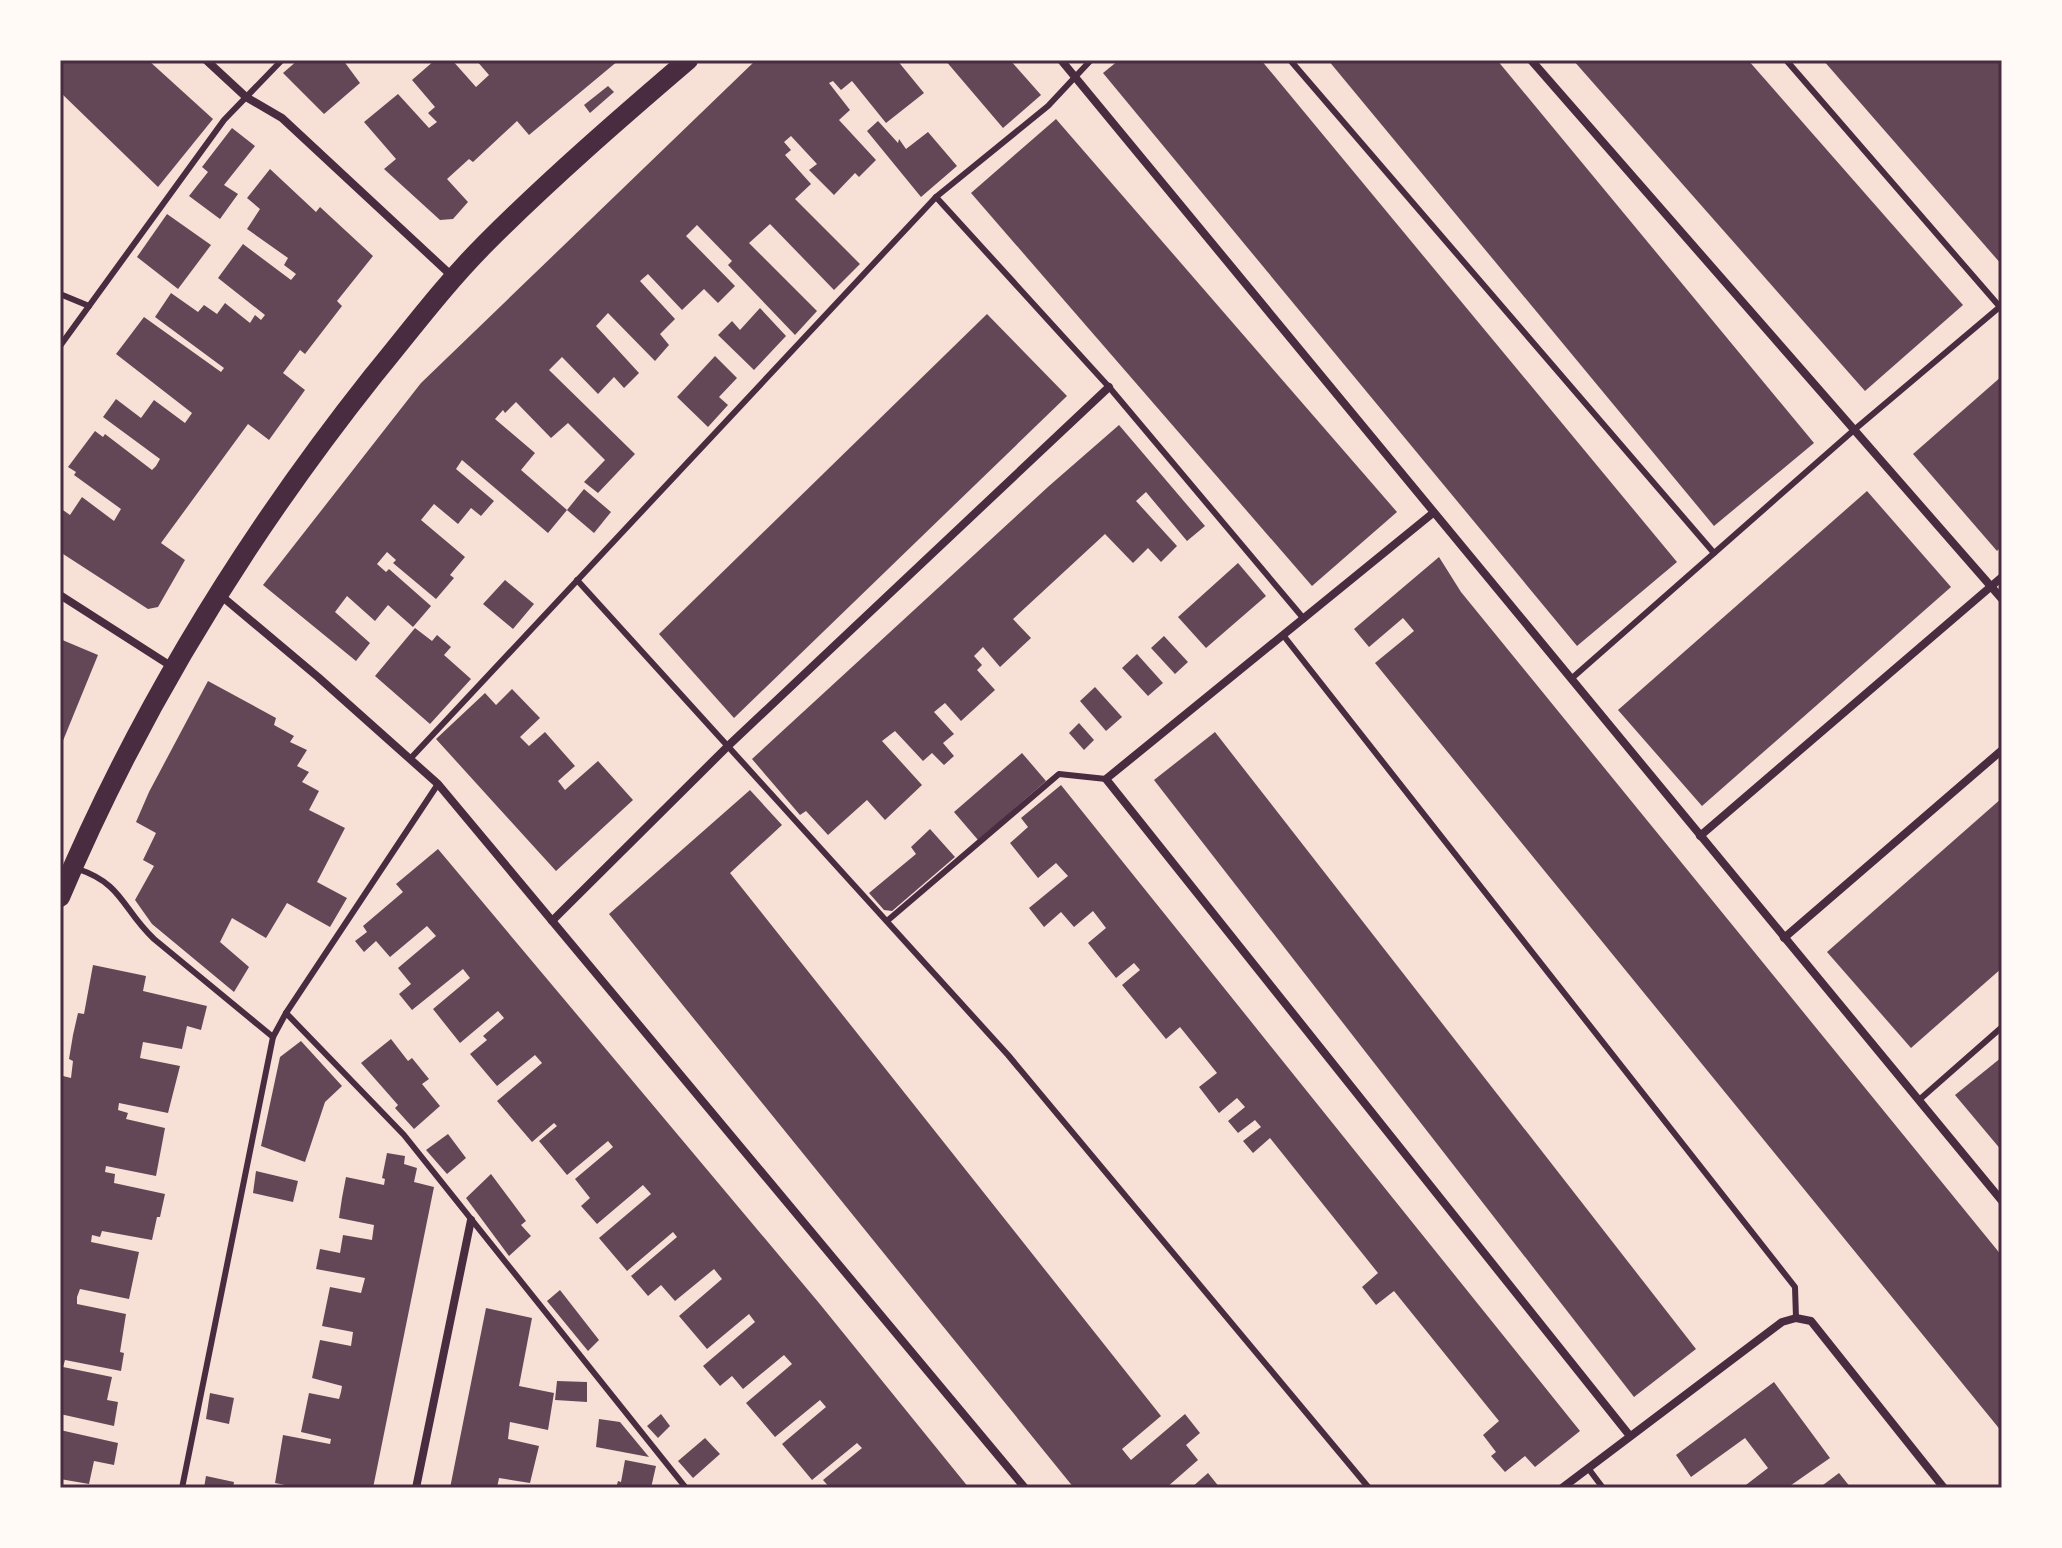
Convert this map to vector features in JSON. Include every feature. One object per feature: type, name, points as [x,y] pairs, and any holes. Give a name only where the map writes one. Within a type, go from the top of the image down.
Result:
[{"type":"main road","points":[[60,897],[98,811],[218,594],[323,440],[453,278],[538,194],[688,60]]},
{"type":"street","points":[[206,60],[246,97],[282,118],[453,278]]},
{"type":"street","points":[[1061,60],[2002,1201]]},
{"type":"street","points":[[1531,60],[2002,599]]},
{"type":"street","points":[[552,921],[729,745],[1109,387]]},
{"type":"street","points":[[1433,513],[1106,779],[1630,1436]]},
{"type":"street","points":[[1700,836],[2002,577]]},
{"type":"street","points":[[218,594],[438,784],[1025,1488]]},
{"type":"street","points":[[60,595],[175,669]]},
{"type":"street","points":[[1784,938],[2002,750]]},
{"type":"street","points":[[416,1488],[471,1220]]},
{"type":"street","points":[[1562,1488],[1782,1322],[1796,1318],[1811,1321],[1944,1488]]},
{"type":"lane","points":[[60,346],[224,120],[282,60]]},
{"type":"lane","points":[[410,759],[936,197],[1048,106],[1091,60]]},
{"type":"lane","points":[[1290,60],[1714,553]]},
{"type":"lane","points":[[1571,679],[1854,430],[2001,306],[1786,60]]},
{"type":"lane","points":[[936,197],[1109,387],[1305,619]]},
{"type":"lane","points":[[60,294],[89,306]]},
{"type":"lane","points":[[577,580],[1008,1055],[1369,1488]]},
{"type":"lane","points":[[1283,635],[1795,1287],[1796,1318]]},
{"type":"lane","points":[[887,921],[1059,774],[1106,779]]},
{"type":"lane","points":[[182,1488],[273,1037],[438,784]]},
{"type":"lane","points":[[73,868],[100,876],[112,886],[154,939],[273,1037]]},
{"type":"lane","points":[[286,1013],[404,1135],[686,1488]]},
{"type":"lane","points":[[1919,1100],[2002,1027]]},
{"type":"lane","points":[[1588,1468],[1603,1488]]},
{"type":"building","points":[[60,60],[148,60],[213,119],[158,187],[60,92]]},
{"type":"building","points":[[298,60],[343,60],[360,83],[324,114],[283,73]]},
{"type":"building","points":[[435,60],[452,60],[476,87],[489,75],[476,60],[619,60],[529,135],[517,121],[473,162],[469,159],[447,179],[468,202],[453,219],[440,220],[384,169],[396,159],[364,122],[398,94],[429,128],[437,122],[428,113],[435,107],[412,80]]},
{"type":"building","points":[[756,60],[897,60],[924,93],[886,123],[852,81],[841,90],[833,81],[829,83],[850,110],[839,120],[876,160],[859,177],[855,173],[834,195],[809,170],[817,164],[791,136],[784,142],[791,150],[785,155],[811,184],[795,199],[860,264],[834,290],[770,224],[749,243],[817,311],[795,335],[728,265],[732,261],[697,225],[686,236],[735,286],[718,303],[704,289],[682,310],[648,274],[640,281],[675,319],[660,334],[669,345],[655,361],[608,313],[596,326],[639,373],[624,388],[614,377],[598,394],[562,357],[549,370],[635,454],[598,493],[584,482],[605,460],[568,423],[551,438],[516,402],[505,413],[503,410],[495,419],[535,453],[521,470],[567,510],[548,533],[462,460],[456,469],[494,501],[481,516],[471,508],[458,524],[434,504],[421,520],[465,557],[450,575],[454,578],[436,599],[393,563],[396,560],[387,552],[377,564],[386,572],[389,569],[431,606],[413,627],[388,605],[375,621],[347,596],[335,612],[370,643],[356,661],[263,585],[421,383]]},
{"type":"building","points":[[945,60],[1010,60],[1041,95],[1003,128]]},
{"type":"building","points":[[1119,60],[1261,60],[1677,562],[1577,646],[1103,73]]},
{"type":"building","points":[[1328,60],[1497,60],[1814,443],[1714,526]]},
{"type":"building","points":[[1573,60],[1748,60],[1963,305],[1865,391]]},
{"type":"building","points":[[1823,60],[1996,60],[2002,67],[2002,265]]},
{"type":"building","points":[[608,86],[614,92],[590,113],[584,105]]},
{"type":"building","points":[[1056,119],[1397,512],[1312,586],[971,193]]},
{"type":"building","points":[[878,121],[906,149],[928,132],[957,166],[921,197],[867,131]]},
{"type":"building","points":[[232,128],[255,146],[224,185],[238,194],[220,219],[189,196],[208,172],[202,167]]},
{"type":"building","points":[[270,169],[316,212],[320,207],[373,256],[337,301],[342,306],[305,354],[300,350],[283,373],[305,390],[269,440],[248,424],[161,543],[185,560],[158,607],[148,609],[60,552],[60,508],[70,515],[82,497],[114,521],[121,509],[74,475],[76,472],[68,467],[95,431],[103,437],[105,434],[152,470],[156,466],[160,459],[103,417],[116,399],[141,418],[154,400],[185,423],[192,413],[116,354],[144,317],[221,372],[224,368],[155,317],[171,293],[198,312],[204,305],[217,314],[225,303],[250,323],[255,315],[261,320],[265,315],[218,278],[243,244],[291,280],[296,274],[284,265],[288,258],[247,229],[260,209],[247,198]]},
{"type":"building","points":[[167,214],[211,245],[178,289],[137,257]]},
{"type":"building","points":[[760,308],[786,336],[754,370],[718,335],[732,321],[740,330]]},
{"type":"building","points":[[987,314],[1067,396],[734,718],[659,634]]},
{"type":"building","points":[[715,356],[737,378],[719,397],[728,405],[708,427],[677,397]]},
{"type":"building","points":[[2002,376],[2002,546],[1997,551],[1913,454]]},
{"type":"building","points":[[1119,425],[1205,526],[1187,541],[1146,492],[1136,501],[1177,546],[1161,562],[1148,548],[1133,563],[1105,534],[1013,619],[1031,638],[1000,667],[983,647],[974,656],[982,665],[977,670],[995,690],[961,721],[945,703],[934,712],[954,734],[943,743],[954,756],[944,765],[932,753],[923,761],[895,731],[882,741],[922,785],[885,820],[867,800],[828,835],[806,811],[800,815],[752,759]]},
{"type":"building","points":[[584,489],[611,512],[594,533],[567,510]]},
{"type":"building","points":[[1867,491],[1951,587],[1702,806],[1618,710]]},
{"type":"building","points":[[1439,557],[1461,592],[2002,1256],[2002,1432],[1375,663],[1414,631],[1403,618],[1369,647],[1354,629]]},
{"type":"building","points":[[1238,563],[1266,596],[1206,648],[1178,617]]},
{"type":"building","points":[[505,580],[534,604],[513,629],[483,604]]},
{"type":"building","points":[[415,628],[432,641],[437,635],[451,647],[444,655],[471,679],[430,724],[375,676]]},
{"type":"building","points":[[1164,636],[1188,662],[1175,674],[1151,648]]},
{"type":"building","points":[[60,639],[98,655],[60,748]]},
{"type":"building","points":[[1137,654],[1163,683],[1148,696],[1122,668]]},
{"type":"building","points":[[208,681],[276,718],[274,725],[294,736],[290,742],[307,750],[297,766],[309,772],[302,782],[319,791],[309,810],[345,828],[317,882],[347,898],[330,927],[287,903],[266,938],[232,918],[220,942],[249,967],[234,992],[152,924],[135,900],[154,866],[143,860],[156,833],[136,822]]},
{"type":"building","points":[[1095,687],[1122,717],[1106,731],[1080,701]]},
{"type":"building","points":[[512,689],[540,718],[520,737],[529,746],[545,732],[575,766],[558,781],[565,790],[598,761],[633,800],[556,871],[436,739],[485,693],[496,705]]},
{"type":"building","points":[[1079,723],[1094,740],[1084,750],[1069,733]]},
{"type":"building","points":[[1215,732],[1696,1349],[1634,1397],[1154,780]]},
{"type":"building","points":[[1022,753],[1046,781],[978,840],[954,812]]},
{"type":"building","points":[[1061,785],[1580,1431],[1535,1467],[1525,1456],[1505,1472],[1491,1456],[1496,1452],[1483,1435],[1499,1421],[1394,1291],[1376,1305],[1362,1287],[1378,1273],[1270,1138],[1253,1153],[1243,1141],[1261,1127],[1255,1120],[1238,1133],[1228,1121],[1245,1107],[1237,1098],[1219,1113],[1199,1087],[1217,1073],[1180,1027],[1166,1039],[1122,985],[1140,970],[1134,963],[1116,978],[1088,943],[1106,928],[1093,911],[1074,927],[1061,912],[1044,927],[1029,908],[1068,876],[1056,863],[1038,878],[1010,843],[1028,827],[1021,818]]},
{"type":"building","points":[[750,790],[782,825],[730,873],[1161,1416],[1122,1449],[1131,1460],[1185,1414],[1200,1433],[1186,1445],[1198,1460],[1166,1488],[1074,1488],[609,914]]},
{"type":"building","points":[[2002,798],[2002,968],[1911,1048],[1827,952]]},
{"type":"building","points":[[930,829],[955,857],[892,911],[884,910],[869,893],[916,854],[911,847]]},
{"type":"building","points":[[438,849],[819,1303],[969,1488],[830,1488],[823,1480],[862,1448],[857,1443],[812,1480],[782,1444],[826,1407],[820,1400],[775,1437],[746,1403],[792,1364],[784,1355],[743,1389],[732,1376],[720,1386],[703,1366],[755,1322],[749,1314],[707,1349],[679,1316],[722,1279],[714,1269],[675,1301],[661,1285],[648,1296],[631,1276],[677,1237],[673,1232],[627,1271],[599,1238],[651,1194],[643,1185],[597,1224],[581,1206],[590,1198],[575,1179],[613,1147],[608,1141],[567,1175],[539,1141],[557,1126],[554,1123],[532,1142],[497,1101],[542,1063],[535,1055],[497,1086],[470,1054],[487,1040],[483,1036],[504,1018],[498,1011],[460,1043],[433,1009],[470,978],[463,969],[412,1010],[399,994],[411,984],[398,968],[436,936],[427,926],[390,957],[376,941],[364,952],[355,941],[367,932],[363,926],[403,892],[396,884]]},
{"type":"building","points":[[93,965],[146,976],[143,991],[207,1006],[201,1030],[187,1026],[182,1049],[143,1042],[140,1058],[180,1066],[168,1113],[119,1103],[118,1110],[128,1113],[126,1119],[165,1128],[156,1176],[106,1166],[105,1172],[115,1174],[114,1183],[165,1194],[152,1240],[102,1231],[100,1237],[92,1235],[91,1242],[139,1252],[129,1299],[80,1289],[77,1297],[77,1304],[126,1314],[120,1352],[124,1353],[121,1371],[65,1360],[63,1367],[112,1377],[107,1400],[118,1402],[114,1426],[60,1414],[60,1094],[63,1076],[71,1078],[73,1061],[69,1059],[73,1035],[78,1013],[84,1014]]},
{"type":"building","points":[[391,1039],[408,1061],[412,1058],[429,1079],[422,1084],[440,1106],[414,1129],[395,1108],[398,1105],[361,1063]]},
{"type":"building","points":[[301,1041],[342,1086],[325,1102],[305,1162],[261,1146],[280,1057]]},
{"type":"building","points":[[2002,1057],[2002,1151],[1955,1095]]},
{"type":"building","points":[[448,1134],[466,1158],[447,1174],[426,1150]]},
{"type":"building","points":[[387,1153],[405,1156],[404,1164],[417,1168],[414,1182],[434,1187],[373,1488],[300,1488],[275,1483],[283,1435],[330,1444],[331,1439],[301,1432],[309,1393],[339,1399],[341,1392],[342,1386],[312,1378],[320,1340],[351,1346],[353,1332],[322,1326],[330,1287],[361,1293],[365,1278],[316,1269],[320,1249],[340,1253],[343,1235],[372,1240],[374,1225],[339,1218],[342,1198],[346,1177],[384,1185],[385,1179],[382,1178]]},
{"type":"building","points":[[256,1171],[298,1181],[293,1202],[253,1193]]},
{"type":"building","points":[[491,1174],[526,1221],[521,1225],[531,1236],[509,1256],[466,1198]]},
{"type":"building","points":[[560,1290],[599,1340],[588,1351],[547,1301]]},
{"type":"building","points":[[486,1308],[532,1318],[519,1386],[554,1393],[548,1430],[510,1422],[508,1439],[539,1446],[530,1483],[499,1478],[497,1488],[450,1488]]},
{"type":"building","points":[[557,1381],[587,1382],[587,1402],[555,1400]]},
{"type":"building","points":[[1774,1382],[1830,1458],[1787,1488],[1742,1488],[1768,1468],[1745,1438],[1691,1477],[1676,1455]]},
{"type":"building","points":[[210,1393],[234,1398],[229,1424],[206,1419]]},
{"type":"building","points":[[661,1414],[670,1426],[658,1438],[647,1426]]},
{"type":"building","points":[[599,1419],[620,1422],[649,1457],[596,1447]]},
{"type":"building","points":[[60,1430],[118,1443],[114,1465],[94,1461],[89,1484],[60,1479]]},
{"type":"building","points":[[705,1438],[720,1454],[693,1478],[678,1461]]},
{"type":"building","points":[[625,1460],[656,1466],[651,1488],[616,1488],[618,1481],[621,1482]]},
{"type":"building","points":[[1208,1473],[1220,1488],[1191,1488]]},
{"type":"building","points":[[1839,1473],[1851,1488],[1819,1488]]},
{"type":"building","points":[[206,1476],[234,1482],[233,1488],[204,1488]]}]
